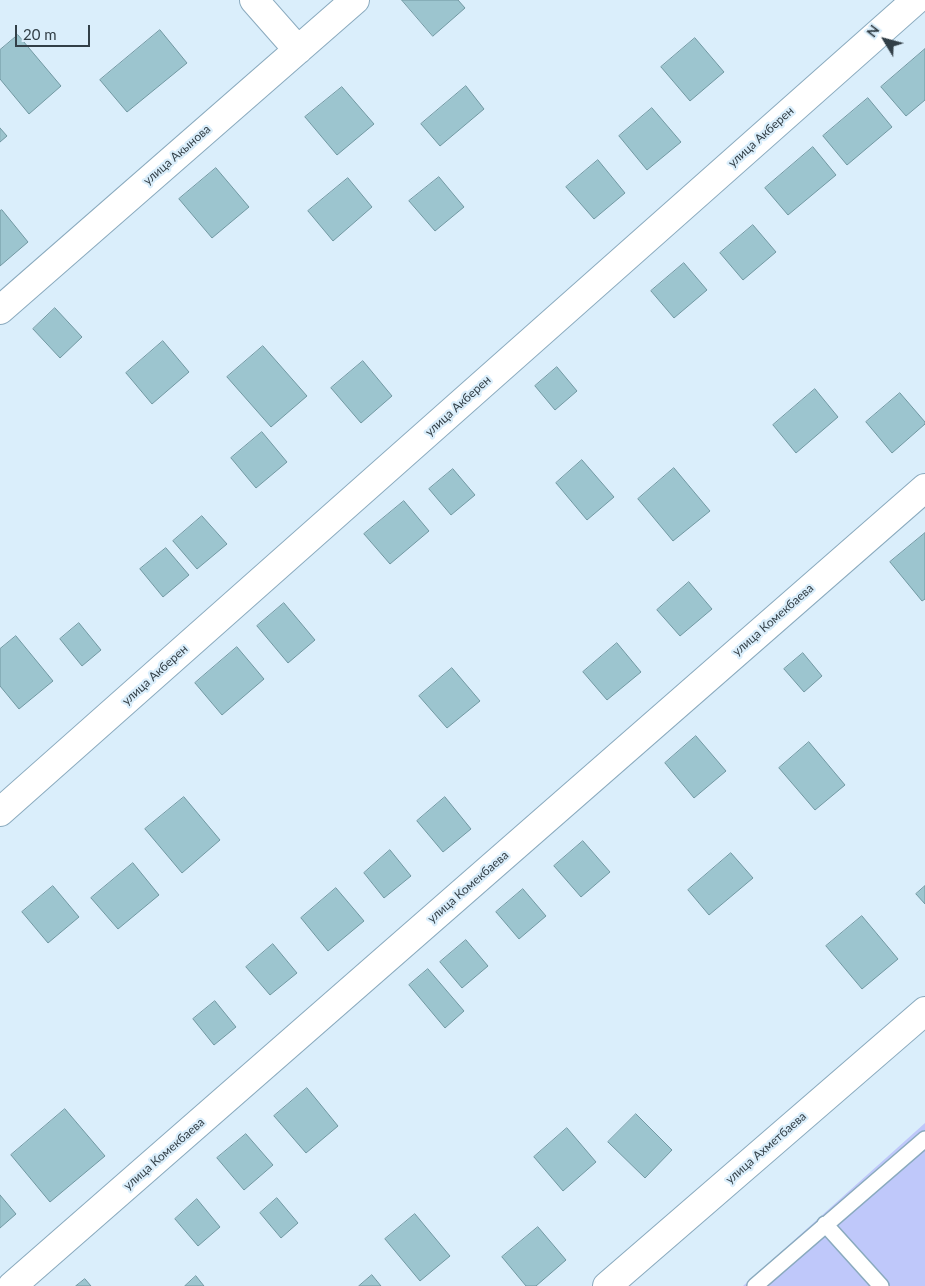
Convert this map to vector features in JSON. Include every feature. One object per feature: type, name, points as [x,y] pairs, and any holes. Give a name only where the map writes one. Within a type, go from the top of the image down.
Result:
[{"type":"street","points":[[254,0],[298,50]]},
{"type":"street","name":"улица Акынова","points":[[0,310],[355,0]]},
{"type":"street","name":"улица Акберен","points":[[0,812],[916,0]]},
{"type":"street","name":"улица Комекбаева","points":[[12,1286],[925,488]]},
{"type":"street","name":"улица Ахметбаева","points":[[607,1286],[925,1011]]},
{"type":"lane","points":[[755,1286],[925,1139]]},
{"type":"lane","points":[[826,1224],[882,1286]]},
{"type":"shaded area","points":[[925,1123],[925,1286],[743,1286]]},
{"type":"building","points":[[402,0],[458,0],[465,8],[433,36]]},
{"type":"building","points":[[160,30],[187,63],[127,112],[100,80]]},
{"type":"building","points":[[18,35],[61,86],[29,114],[0,79],[0,50]]},
{"type":"building","points":[[695,38],[724,72],[690,101],[661,67]]},
{"type":"building","points":[[925,49],[925,100],[906,116],[881,87]]},
{"type":"building","points":[[466,86],[484,109],[440,146],[421,124]]},
{"type":"building","points":[[342,87],[374,124],[337,155],[305,117]]},
{"type":"building","points":[[868,98],[892,127],[847,165],[823,136]]},
{"type":"building","points":[[652,108],[681,142],[647,170],[619,136]]},
{"type":"building","points":[[0,128],[7,136],[0,142]]},
{"type":"building","points":[[813,147],[836,175],[788,215],[765,188]]},
{"type":"building","points":[[598,160],[625,193],[594,219],[566,187]]},
{"type":"building","points":[[216,168],[249,207],[212,238],[179,199]]},
{"type":"building","points":[[439,177],[464,207],[435,231],[409,201]]},
{"type":"building","points":[[348,178],[372,207],[333,241],[308,211]]},
{"type":"building","points":[[2,210],[28,242],[0,266],[0,211]]},
{"type":"building","points":[[753,225],[776,252],[743,280],[720,253]]},
{"type":"building","points":[[684,263],[707,290],[674,318],[651,291]]},
{"type":"building","points":[[55,308],[82,337],[60,358],[33,329]]},
{"type":"building","points":[[163,341],[189,372],[152,404],[126,373]]},
{"type":"building","points":[[263,346],[307,396],[271,427],[227,377]]},
{"type":"building","points":[[363,361],[392,396],[361,423],[331,388]]},
{"type":"building","points":[[557,367],[577,391],[555,410],[535,386]]},
{"type":"building","points":[[815,389],[838,417],[796,453],[773,425]]},
{"type":"building","points":[[900,393],[925,424],[892,453],[866,422]]},
{"type":"building","points":[[262,432],[287,462],[256,488],[231,458]]},
{"type":"building","points":[[582,460],[614,497],[587,520],[556,483]]},
{"type":"building","points":[[674,468],[710,511],[673,541],[638,499]]},
{"type":"building","points":[[453,469],[475,495],[451,515],[429,489]]},
{"type":"building","points":[[404,501],[429,531],[390,564],[364,534]]},
{"type":"building","points":[[202,516],[227,544],[197,569],[173,541]]},
{"type":"building","points":[[925,533],[925,599],[922,601],[890,562]]},
{"type":"building","points":[[166,548],[189,575],[163,597],[140,569]]},
{"type":"building","points":[[689,582],[712,609],[680,636],[657,610]]},
{"type":"building","points":[[284,603],[315,640],[288,663],[257,626]]},
{"type":"building","points":[[79,623],[101,650],[82,666],[60,639]]},
{"type":"building","points":[[16,636],[53,681],[19,709],[0,686],[0,649]]},
{"type":"building","points":[[617,643],[641,672],[607,700],[583,672]]},
{"type":"building","points":[[237,647],[264,679],[222,715],[195,683]]},
{"type":"building","points":[[803,653],[822,676],[804,692],[784,669]]},
{"type":"building","points":[[452,668],[480,701],[447,728],[419,696]]},
{"type":"building","points":[[696,736],[726,771],[694,798],[665,763]]},
{"type":"building","points":[[809,742],[845,785],[815,810],[779,768]]},
{"type":"building","points":[[184,797],[220,840],[182,873],[145,829]]},
{"type":"building","points":[[445,797],[471,829],[443,852],[417,821]]},
{"type":"building","points":[[583,841],[610,872],[581,897],[554,866]]},
{"type":"building","points":[[390,850],[411,876],[384,898],[364,873]]},
{"type":"building","points":[[731,853],[753,878],[709,915],[688,890]]},
{"type":"building","points":[[133,863],[159,895],[118,929],[91,898]]},
{"type":"building","points":[[53,886],[79,917],[48,943],[22,912]]},
{"type":"building","points":[[925,886],[925,904],[916,894]]},
{"type":"building","points":[[336,888],[364,921],[328,951],[301,918]]},
{"type":"building","points":[[523,889],[546,916],[519,939],[496,912]]},
{"type":"building","points":[[862,916],[898,959],[862,989],[826,946]]},
{"type":"building","points":[[466,940],[488,966],[462,988],[440,962]]},
{"type":"building","points":[[273,944],[297,973],[270,995],[246,967]]},
{"type":"building","points":[[428,969],[464,1011],[445,1028],[409,985]]},
{"type":"building","points":[[215,1001],[236,1027],[214,1045],[193,1019]]},
{"type":"building","points":[[307,1088],[338,1126],[306,1153],[274,1116]]},
{"type":"building","points":[[65,1109],[105,1156],[50,1202],[11,1155]]},
{"type":"building","points":[[636,1114],[672,1150],[645,1178],[608,1142]]},
{"type":"building","points":[[567,1128],[596,1162],[563,1191],[534,1157]]},
{"type":"building","points":[[246,1134],[273,1165],[244,1190],[217,1158]]},
{"type":"building","points":[[0,1195],[16,1214],[0,1228]]},
{"type":"building","points":[[277,1198],[298,1223],[281,1238],[260,1213]]},
{"type":"building","points":[[197,1199],[220,1227],[198,1246],[175,1219]]},
{"type":"building","points":[[415,1214],[450,1256],[420,1281],[385,1239]]},
{"type":"building","points":[[538,1227],[566,1260],[536,1286],[526,1286],[502,1257]]},
{"type":"building","points":[[372,1275],[381,1286],[359,1286]]},
{"type":"building","points":[[196,1276],[204,1286],[185,1286]]},
{"type":"building","points":[[85,1279],[91,1286],[76,1286]]}]
